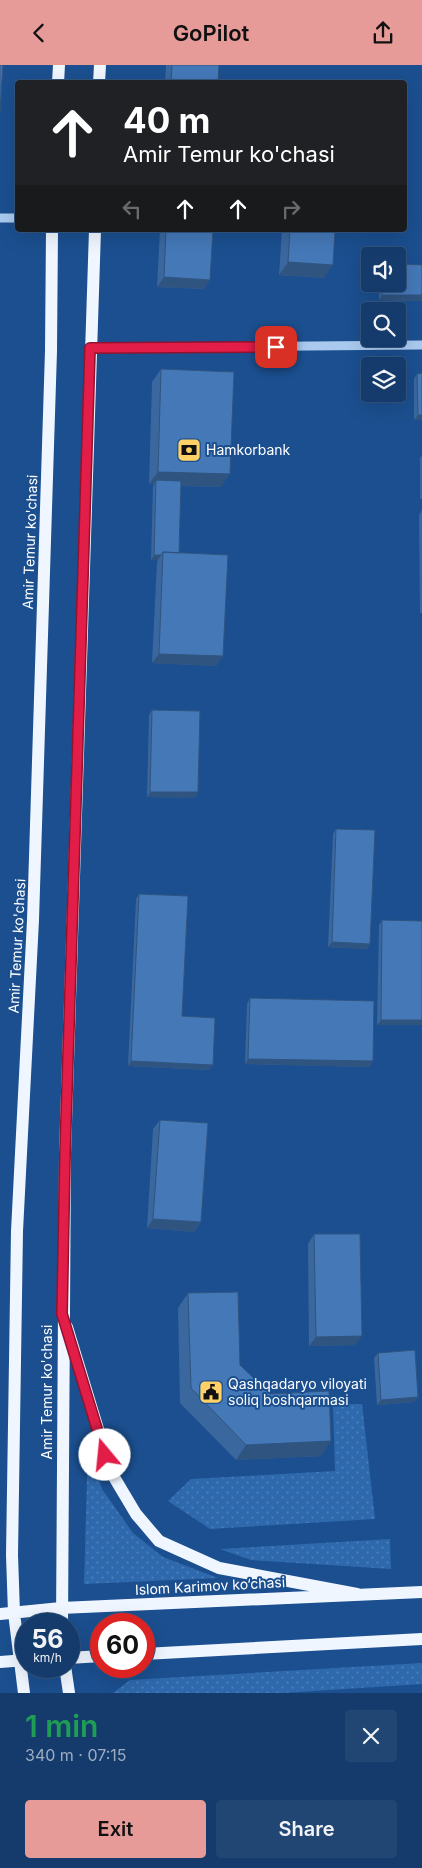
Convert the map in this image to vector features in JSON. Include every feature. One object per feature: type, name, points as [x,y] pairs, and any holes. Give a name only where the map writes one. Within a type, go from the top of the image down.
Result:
[{"type":"main road","points":[[58,80],[59,65]]},
{"type":"main road","points":[[100,65],[100,80]]},
{"type":"main road","name":"Amir Temur ko'chasi","points":[[15,1618],[12,1555],[17,1231],[34,920],[51,351],[52,232]]},
{"type":"main road","name":"Amir Temur ko'chasi","points":[[61,1613],[62,1314],[65,1154],[94,232]]},
{"type":"main road","points":[[62,1314],[111,1472],[136,1513],[159,1541],[219,1568],[357,1594]]},
{"type":"main road","name":"Islom Karimov ko‘chasi","points":[[0,1614],[61,1608],[422,1592]]},
{"type":"main road","points":[[155,1653],[422,1639]]},
{"type":"main road","points":[[0,1662],[15,1661]]},
{"type":"main road","name":"Amir Temur ko'chasi","points":[[24,1678],[24,1693]]},
{"type":"main road","points":[[67,1678],[69,1693]]},
{"type":"street","points":[[0,218],[15,218]]},
{"type":"street","points":[[90,348],[422,345]]},
{"type":"shaded area","points":[[333,1404],[362,1404],[375,1519],[210,1529],[168,1501],[191,1479],[335,1471]]},
{"type":"shaded area","points":[[88,1444],[102,1489],[133,1533],[163,1557],[218,1578],[84,1584]]},
{"type":"shaded area","points":[[390,1539],[391,1569],[251,1560],[220,1549]]},
{"type":"shaded area","points":[[422,1663],[422,1684],[283,1693],[113,1693],[130,1680]]},
{"type":"building","points":[[0,65],[3,65],[0,112]]},
{"type":"building","points":[[172,65],[219,65],[218,80],[171,80]]},
{"type":"building","points":[[166,232],[213,232],[210,280],[164,277]]},
{"type":"building","points":[[290,232],[335,232],[333,265],[288,262]]},
{"type":"building","points":[[406,264],[422,265],[422,295],[382,295],[382,292],[406,292]]},
{"type":"building","points":[[161,369],[234,372],[230,474],[158,472]]},
{"type":"building","points":[[422,373],[422,415],[418,415],[417,374]]},
{"type":"building","points":[[156,480],[181,481],[179,553],[163,552],[161,555],[154,555]]},
{"type":"building","points":[[163,552],[228,555],[223,656],[159,654]]},
{"type":"building","points":[[152,710],[200,711],[198,792],[150,792]]},
{"type":"building","points":[[336,829],[375,830],[370,944],[332,942]]},
{"type":"building","points":[[139,894],[188,896],[182,1016],[215,1018],[213,1065],[131,1061]]},
{"type":"building","points":[[382,920],[422,921],[422,1020],[381,1020]]},
{"type":"building","points":[[250,998],[374,1001],[373,1061],[248,1059]]},
{"type":"building","points":[[160,1120],[208,1123],[201,1222],[153,1219]]},
{"type":"building","points":[[314,1234],[360,1234],[362,1336],[316,1337]]},
{"type":"building","name":"Qashqadaryo viloyati soliq boshqarmasi","points":[[238,1292],[240,1365],[270,1394],[329,1391],[331,1441],[246,1445],[191,1388],[188,1293]]},
{"type":"building","points":[[415,1350],[418,1397],[381,1400],[378,1353]]},
{"type":"place","name":"Hamkorbank","points":[[189,450]]},
{"type":"place","name":"Qashqadaryo viloyati soliq boshqarmasi","points":[[211,1392]]},
{"type":"route","points":[[105,1455],[62,1314],[65,1154],[90,348],[276,347]]}]
